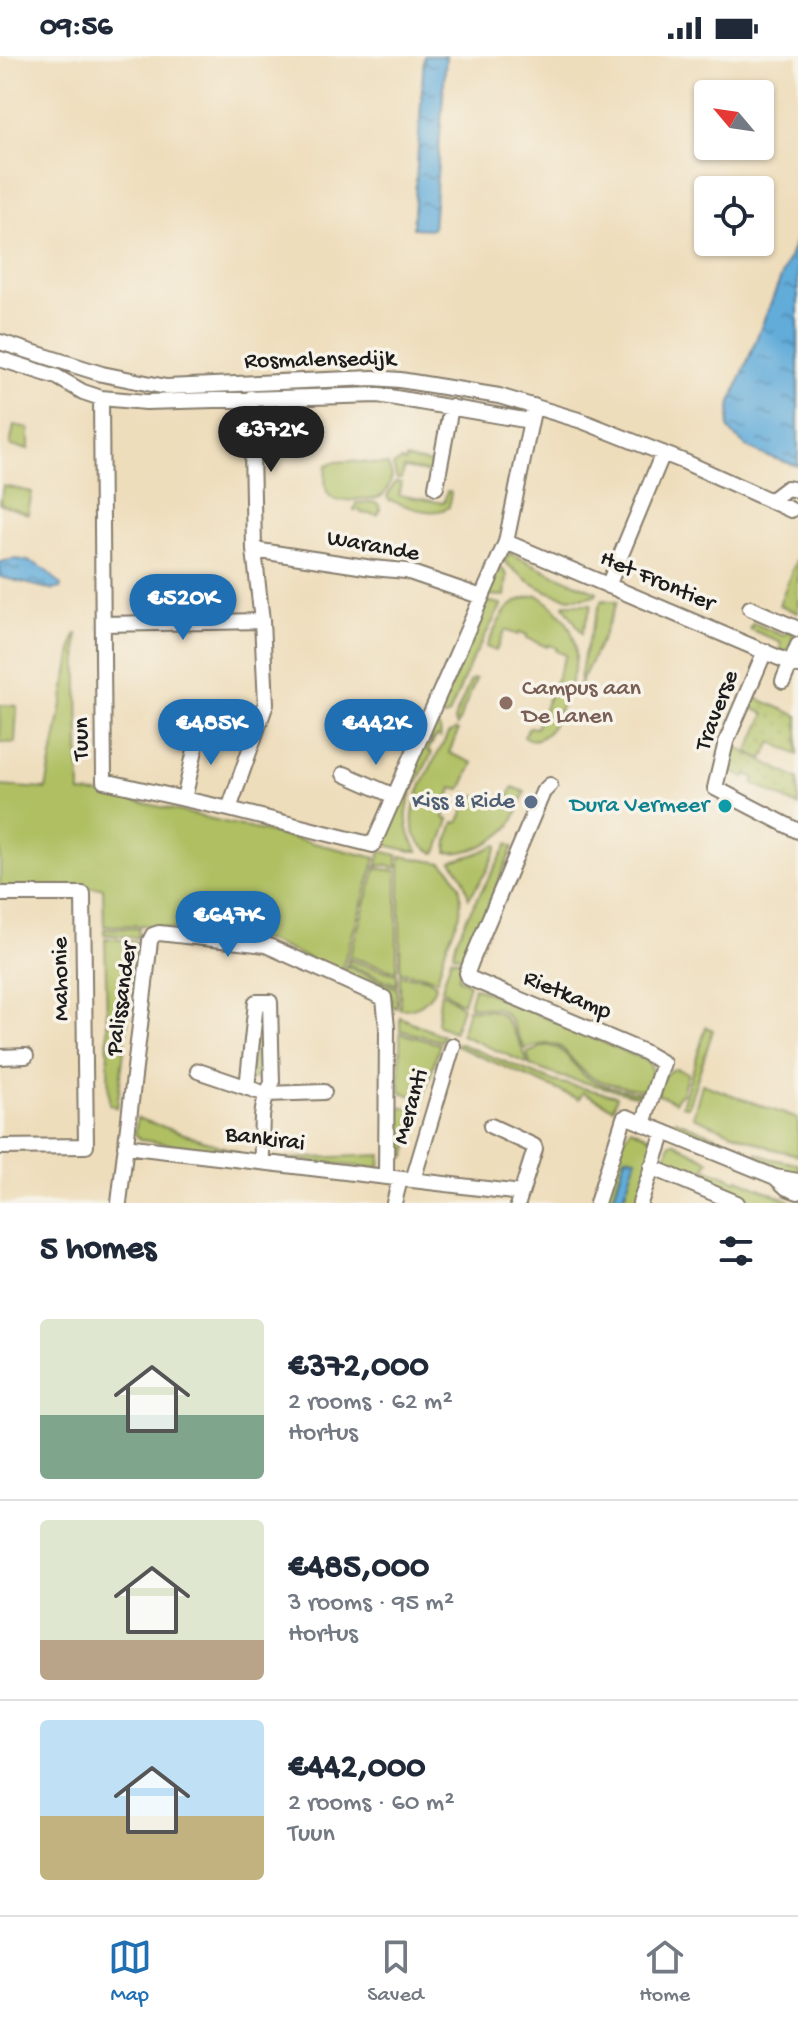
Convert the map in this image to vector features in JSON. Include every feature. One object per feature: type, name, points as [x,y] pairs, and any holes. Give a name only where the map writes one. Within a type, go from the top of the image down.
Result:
[{"type":"street","name":"Rosmalensedijk","points":[[0,342],[102,374],[166,387],[373,378],[499,396],[532,414],[582,421],[791,510]]},
{"type":"street","points":[[0,359],[57,377],[101,398],[146,402],[378,395],[451,407],[532,414]]},
{"type":"street","name":"Tuun","points":[[101,398],[104,781],[373,845],[506,542],[532,414]]},
{"type":"street","points":[[229,809],[266,704],[262,621],[254,550],[251,398]]},
{"type":"street","points":[[436,487],[451,407]]},
{"type":"street","points":[[608,586],[663,453]]},
{"type":"street","points":[[770,501],[787,488],[798,490]]},
{"type":"street","name":"Het Frontier","points":[[506,542],[794,664]]},
{"type":"street","name":"Warande","points":[[254,550],[406,571],[482,597]]},
{"type":"street","name":"Het Frontier","points":[[750,608],[798,629]]},
{"type":"street","points":[[103,624],[262,621]]},
{"type":"street","points":[[783,681],[794,664],[798,645]]},
{"type":"street","name":"Traverse","points":[[765,651],[726,742],[715,788],[798,831]]},
{"type":"street","points":[[184,799],[195,750],[191,734]]},
{"type":"street","points":[[344,774],[394,796]]},
{"type":"street","name":"Rietkamp","points":[[550,785],[543,792],[467,973],[473,980],[644,1052],[663,1063],[643,1124]]},
{"type":"street","name":"Mahonie","points":[[0,894],[83,894],[86,1146],[0,1147]]},
{"type":"street","name":"Palissander","points":[[119,1203],[150,941],[153,935],[159,933],[259,943],[384,998],[400,1179]]},
{"type":"street","points":[[247,1088],[256,1002],[270,1002],[272,1083],[262,1108],[262,1162]]},
{"type":"street","name":"Meranti","points":[[400,1179],[453,1046]]},
{"type":"street","points":[[0,1057],[26,1056]]},
{"type":"street","points":[[198,1071],[266,1094],[324,1092]]},
{"type":"street","points":[[597,1203],[624,1118],[627,1117],[775,1177],[798,1181]]},
{"type":"street","points":[[491,1126],[534,1146],[519,1198]]},
{"type":"street","points":[[640,1203],[664,1132]]},
{"type":"street","name":"Bankirai","points":[[125,1146],[400,1179],[519,1198]]},
{"type":"street","points":[[651,1167],[737,1203]]},
{"type":"street","points":[[775,1177],[787,1188],[798,1192]]},
{"type":"street","points":[[394,1203],[400,1179]]},
{"type":"green space","points":[[14,425],[29,428],[29,449],[10,446]]},
{"type":"green space","points":[[406,459],[434,464],[432,473],[404,468],[401,479],[397,479],[393,466],[401,461],[406,462]]},
{"type":"green space","points":[[350,461],[388,465],[392,477],[382,496],[347,500],[330,497],[325,484],[327,465]]},
{"type":"green space","points":[[397,482],[401,483],[399,495],[444,503],[447,491],[451,492],[449,507],[427,511],[389,500],[387,497]]},
{"type":"green space","points":[[3,486],[32,492],[28,514],[0,504]]},
{"type":"green space","points":[[373,502],[379,505],[378,515],[354,510],[356,503]]},
{"type":"green space","points":[[510,553],[597,594],[572,598],[547,591],[504,561]]},
{"type":"green space","points":[[798,555],[798,613],[779,605]]},
{"type":"green space","points":[[500,566],[507,575],[505,596],[488,595]]},
{"type":"green space","points":[[538,595],[557,610],[568,625],[575,641],[576,657],[567,692],[550,730],[531,740],[524,737],[528,728],[536,728],[566,655],[520,632],[518,635],[505,630],[496,651],[486,647],[510,606]]},
{"type":"green space","points":[[603,600],[617,602],[579,686],[584,655]]},
{"type":"green space","points":[[485,601],[501,606],[470,664],[449,715],[437,715]]},
{"type":"green space","points":[[592,604],[582,633],[564,606]]},
{"type":"green space","points":[[753,623],[784,636],[787,631],[793,633],[793,641],[786,652],[780,650],[781,643],[750,629]]},
{"type":"green space","points":[[77,634],[80,793],[101,794],[157,806],[376,858],[341,972],[265,940],[141,925],[104,926],[103,888],[0,888],[0,786],[46,789]]},
{"type":"green space","points":[[473,679],[476,679],[457,726],[454,720]]},
{"type":"green space","points":[[754,697],[798,716],[798,755],[772,742],[763,759],[748,752],[765,714],[750,707]]},
{"type":"green space","points":[[0,705],[17,706],[15,743],[0,742]]},
{"type":"green space","points":[[436,724],[440,738],[436,736],[428,751],[432,753],[409,801],[407,813],[407,825],[418,851],[381,844],[424,745],[429,745]]},
{"type":"green space","points":[[458,731],[449,753],[473,763],[461,790],[452,788],[444,818],[449,820],[435,853],[420,843],[414,830],[413,814],[424,780],[448,734]]},
{"type":"green space","points":[[730,744],[798,779],[798,806],[753,783],[755,778],[747,774],[745,778],[724,768]]},
{"type":"green space","points":[[513,787],[525,792],[508,828],[479,847],[463,852],[447,852],[454,822],[458,823],[468,803],[463,800],[467,793],[493,805],[501,796],[508,798]]},
{"type":"green space","points":[[508,844],[513,847],[466,958],[453,954],[468,915]]},
{"type":"green space","points":[[496,845],[486,872],[469,898],[463,877],[452,861]]},
{"type":"green space","points":[[381,851],[397,855],[397,868],[377,866]]},
{"type":"green space","points":[[400,856],[442,863],[451,870],[459,885],[460,914],[437,980],[400,972]]},
{"type":"green space","points":[[376,868],[397,871],[397,971],[349,957]]},
{"type":"green space","points":[[139,928],[138,938],[104,934],[104,929]]},
{"type":"green space","points":[[105,938],[137,942],[117,1108],[109,1104]]},
{"type":"green space","points":[[451,958],[464,962],[458,978],[469,984],[463,1003],[442,988]]},
{"type":"green space","points":[[348,960],[397,974],[397,985],[347,964]]},
{"type":"green space","points":[[346,966],[397,988],[397,1008],[392,1006],[391,994],[344,974]]},
{"type":"green space","points":[[400,975],[426,978],[436,984],[422,1003],[400,1009]]},
{"type":"green space","points":[[474,987],[647,1061],[652,1072],[647,1091],[610,1084],[590,1076],[558,1046],[550,1044],[525,1049],[501,1010],[469,1006]]},
{"type":"green space","points":[[441,991],[462,1007],[454,1032],[437,1023]]},
{"type":"green space","points":[[258,1003],[267,1003],[268,1083],[250,1077]]},
{"type":"green space","points":[[468,1009],[491,1010],[505,1019],[528,1064],[461,1035]]},
{"type":"green space","points":[[400,1017],[443,1036],[441,1041],[400,1030]]},
{"type":"green space","points":[[706,1027],[713,1030],[688,1107],[682,1105]]},
{"type":"green space","points":[[400,1033],[440,1044],[423,1099],[400,1092]]},
{"type":"green space","points":[[458,1043],[553,1081],[617,1096],[613,1108],[583,1092],[579,1099],[456,1046]]},
{"type":"green space","points":[[544,1046],[562,1051],[579,1071],[591,1079],[646,1094],[642,1097],[531,1066],[527,1053]]},
{"type":"green space","points":[[677,1069],[688,1073],[682,1093],[675,1102],[657,1094],[666,1074]]},
{"type":"green space","points":[[702,1084],[798,1119],[798,1155],[773,1149],[693,1117]]},
{"type":"green space","points":[[400,1107],[420,1109],[406,1156],[400,1155]]},
{"type":"green space","points":[[137,1118],[238,1154],[141,1140],[135,1134]]},
{"type":"green space","points":[[675,1120],[725,1140],[725,1143],[672,1129]]},
{"type":"green space","points":[[631,1128],[655,1139],[637,1203],[622,1203],[636,1159],[625,1157],[612,1203],[600,1203],[615,1152]]},
{"type":"green space","points":[[670,1143],[709,1161],[698,1181],[663,1167]]},
{"type":"green space","points":[[757,1153],[798,1164],[798,1177],[754,1158]]},
{"type":"green space","points":[[381,1155],[380,1166],[374,1168],[284,1159]]},
{"type":"green space","points":[[708,1169],[790,1203],[749,1203],[700,1183]]},
{"type":"water","points":[[424,56],[446,56],[433,229],[413,228]]},
{"type":"water","points":[[798,235],[798,466],[751,449],[728,428],[731,402]]},
{"type":"water","points":[[14,559],[29,561],[40,567],[61,588],[53,590],[0,577],[0,562]]},
{"type":"water","points":[[626,1156],[636,1158],[622,1203],[612,1203]]},
{"type":"place","name":"Campus aan De Lanen","points":[[506,703]]},
{"type":"place","name":"Kiss & Ride","points":[[531,802]]},
{"type":"place","name":"Dura Vermeer","points":[[725,806]]}]
